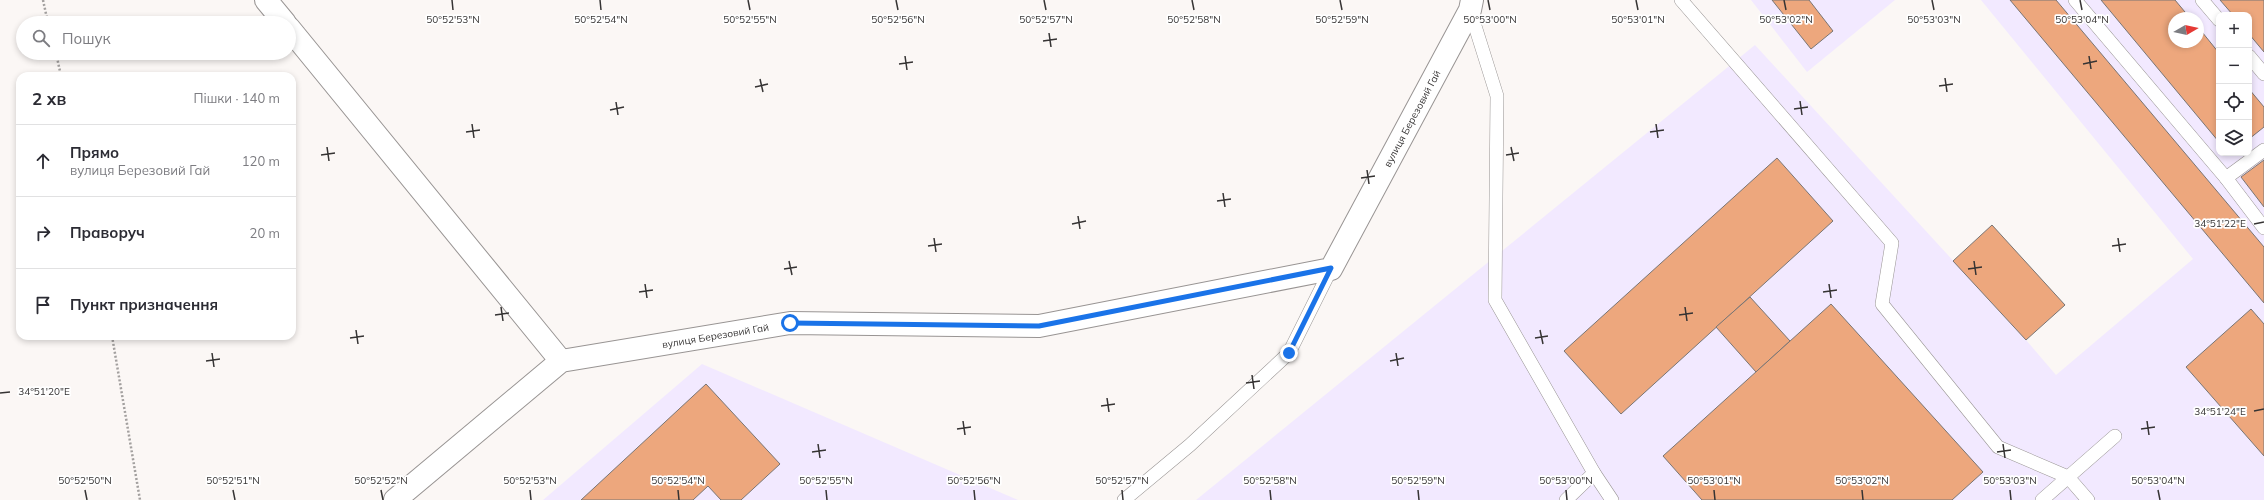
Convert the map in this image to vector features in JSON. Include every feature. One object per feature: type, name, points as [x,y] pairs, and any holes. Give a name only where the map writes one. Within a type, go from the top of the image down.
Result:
[{"type":"street","points":[[266,0],[279,16]]},
{"type":"street","name":"вулиця Березовий Гай","points":[[561,361],[790,323],[1039,326],[1331,268],[1471,5]]},
{"type":"street","points":[[296,37],[561,361],[395,500]]},
{"type":"lane","points":[[1681,0],[1892,243],[1882,304],[1998,447],[2068,477],[2088,500]]},
{"type":"lane","points":[[2075,0],[2226,178],[2264,228]]},
{"type":"lane","points":[[2202,0],[2216,16]]},
{"type":"lane","points":[[1471,5],[1497,96],[1495,300],[1594,473],[1612,500]]},
{"type":"lane","points":[[2252,60],[2264,74]]},
{"type":"lane","points":[[2226,178],[2264,150]]},
{"type":"lane","points":[[1124,500],[1190,445],[1289,353],[1331,268]]},
{"type":"lane","points":[[2042,500],[2115,436]]},
{"type":"lane","points":[[1566,500],[1594,473]]},
{"type":"path","points":[[42,0],[46,16]]},
{"type":"path","points":[[58,60],[60,72]]},
{"type":"path","points":[[113,340],[140,500]]},
{"type":"shaded area","points":[[1751,0],[1895,0],[1807,72]]},
{"type":"shaded area","points":[[1981,0],[2264,0],[2264,500],[1196,500],[1755,45],[2026,340],[2056,375],[2193,259]]},
{"type":"shaded area","points":[[702,364],[1018,500],[543,500]]},
{"type":"building","points":[[1772,0],[1809,0],[1833,31],[1811,49]]},
{"type":"building","points":[[2010,0],[2056,0],[2264,247],[2264,303]]},
{"type":"building","points":[[2101,0],[2175,0],[2185,12],[2168,12],[2168,48],[2204,48],[2204,34],[2216,49],[2216,138]]},
{"type":"building","points":[[2220,0],[2264,0],[2264,52],[2252,38],[2252,12],[2230,12]]},
{"type":"building","points":[[2252,93],[2264,107],[2264,127],[2252,137]]},
{"type":"building","points":[[1777,158],[1833,221],[1621,414],[1564,351]]},
{"type":"building","points":[[2264,160],[2264,207],[2241,177]]},
{"type":"building","points":[[1992,225],[2065,305],[2026,340],[1953,261]]},
{"type":"building","points":[[1750,297],[1790,341],[1756,372],[1716,327]]},
{"type":"building","points":[[1831,304],[1983,472],[1952,500],[1702,500],[1663,456]]},
{"type":"building","points":[[2251,309],[2264,324],[2264,456],[2186,367]]},
{"type":"building","points":[[706,384],[780,464],[741,500],[721,500],[708,486],[693,500],[581,500]]},
{"type":"route","points":[[790,323],[1039,326],[1331,268],[1289,353]]}]
